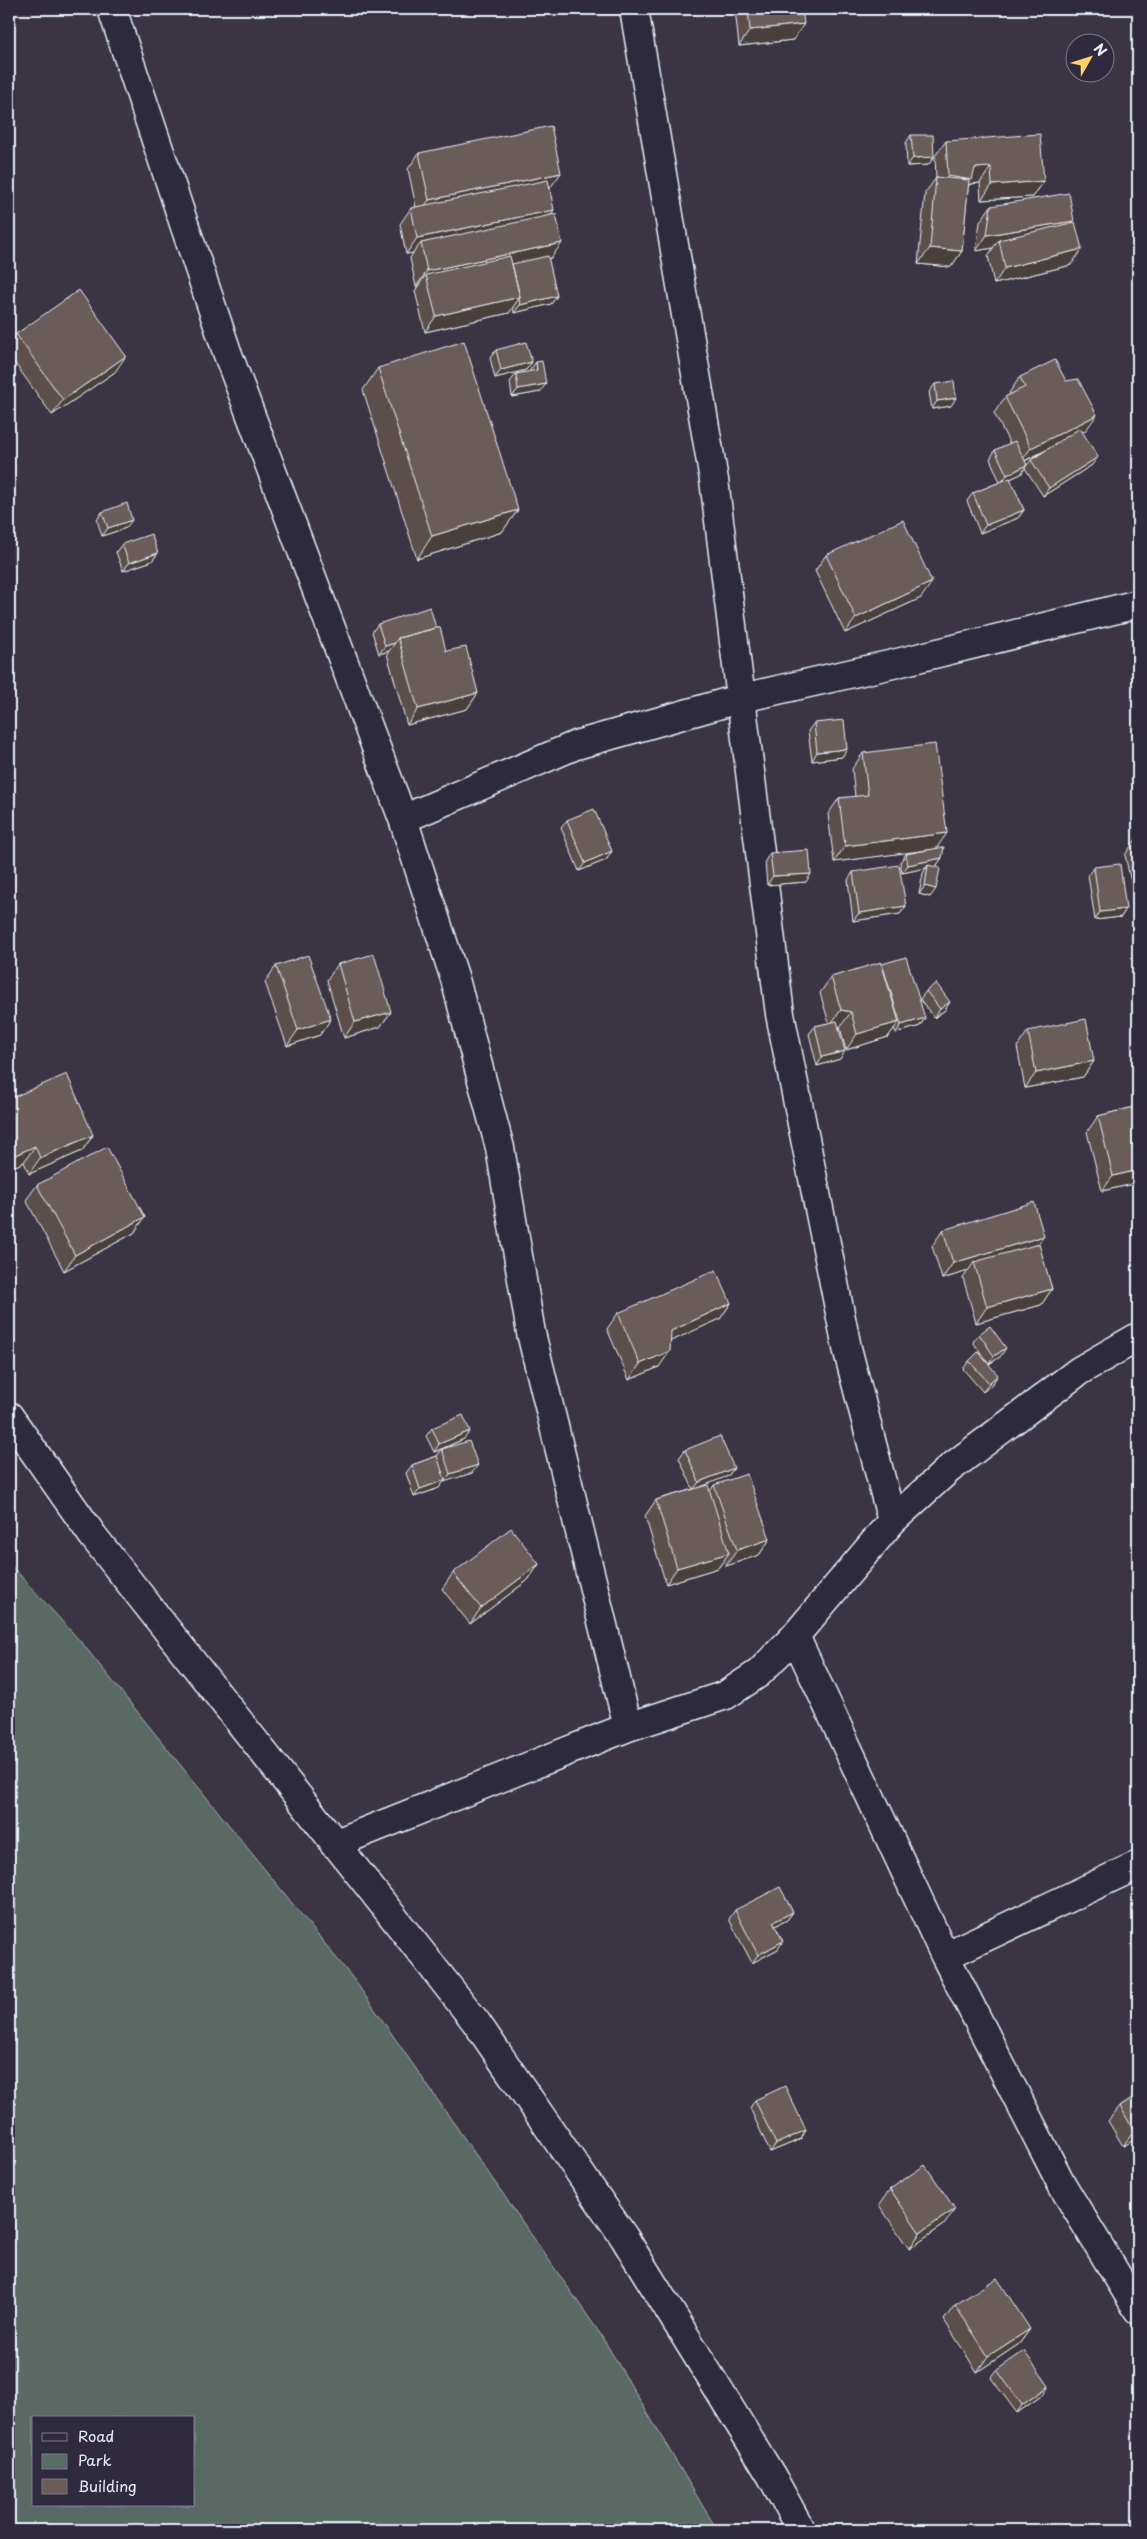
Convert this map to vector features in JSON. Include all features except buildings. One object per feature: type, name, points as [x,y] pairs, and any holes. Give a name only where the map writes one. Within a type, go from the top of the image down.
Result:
[{"type":"street","points":[[112,9],[227,352],[403,820],[455,979],[500,1148],[531,1333],[628,1727]]},
{"type":"street","points":[[634,9],[714,480],[780,1014],[847,1348],[892,1521]]},
{"type":"street","points":[[403,820],[576,746],[742,698],[902,662],[1138,604]]},
{"type":"street","points":[[334,1844],[628,1727],[726,1695],[759,1674],[795,1636],[892,1521],[949,1468],[1071,1377],[1138,1337]]},
{"type":"street","points":[[9,1416],[93,1536],[476,2022],[624,2237],[771,2475],[801,2530]]},
{"type":"street","points":[[795,1636],[945,1956],[1062,2185],[1138,2310]]},
{"type":"street","points":[[945,1956],[1138,1865]]},
{"type":"green space","points":[[9,1563],[81,1642],[355,1981],[601,2335],[717,2530],[9,2530]]}]
